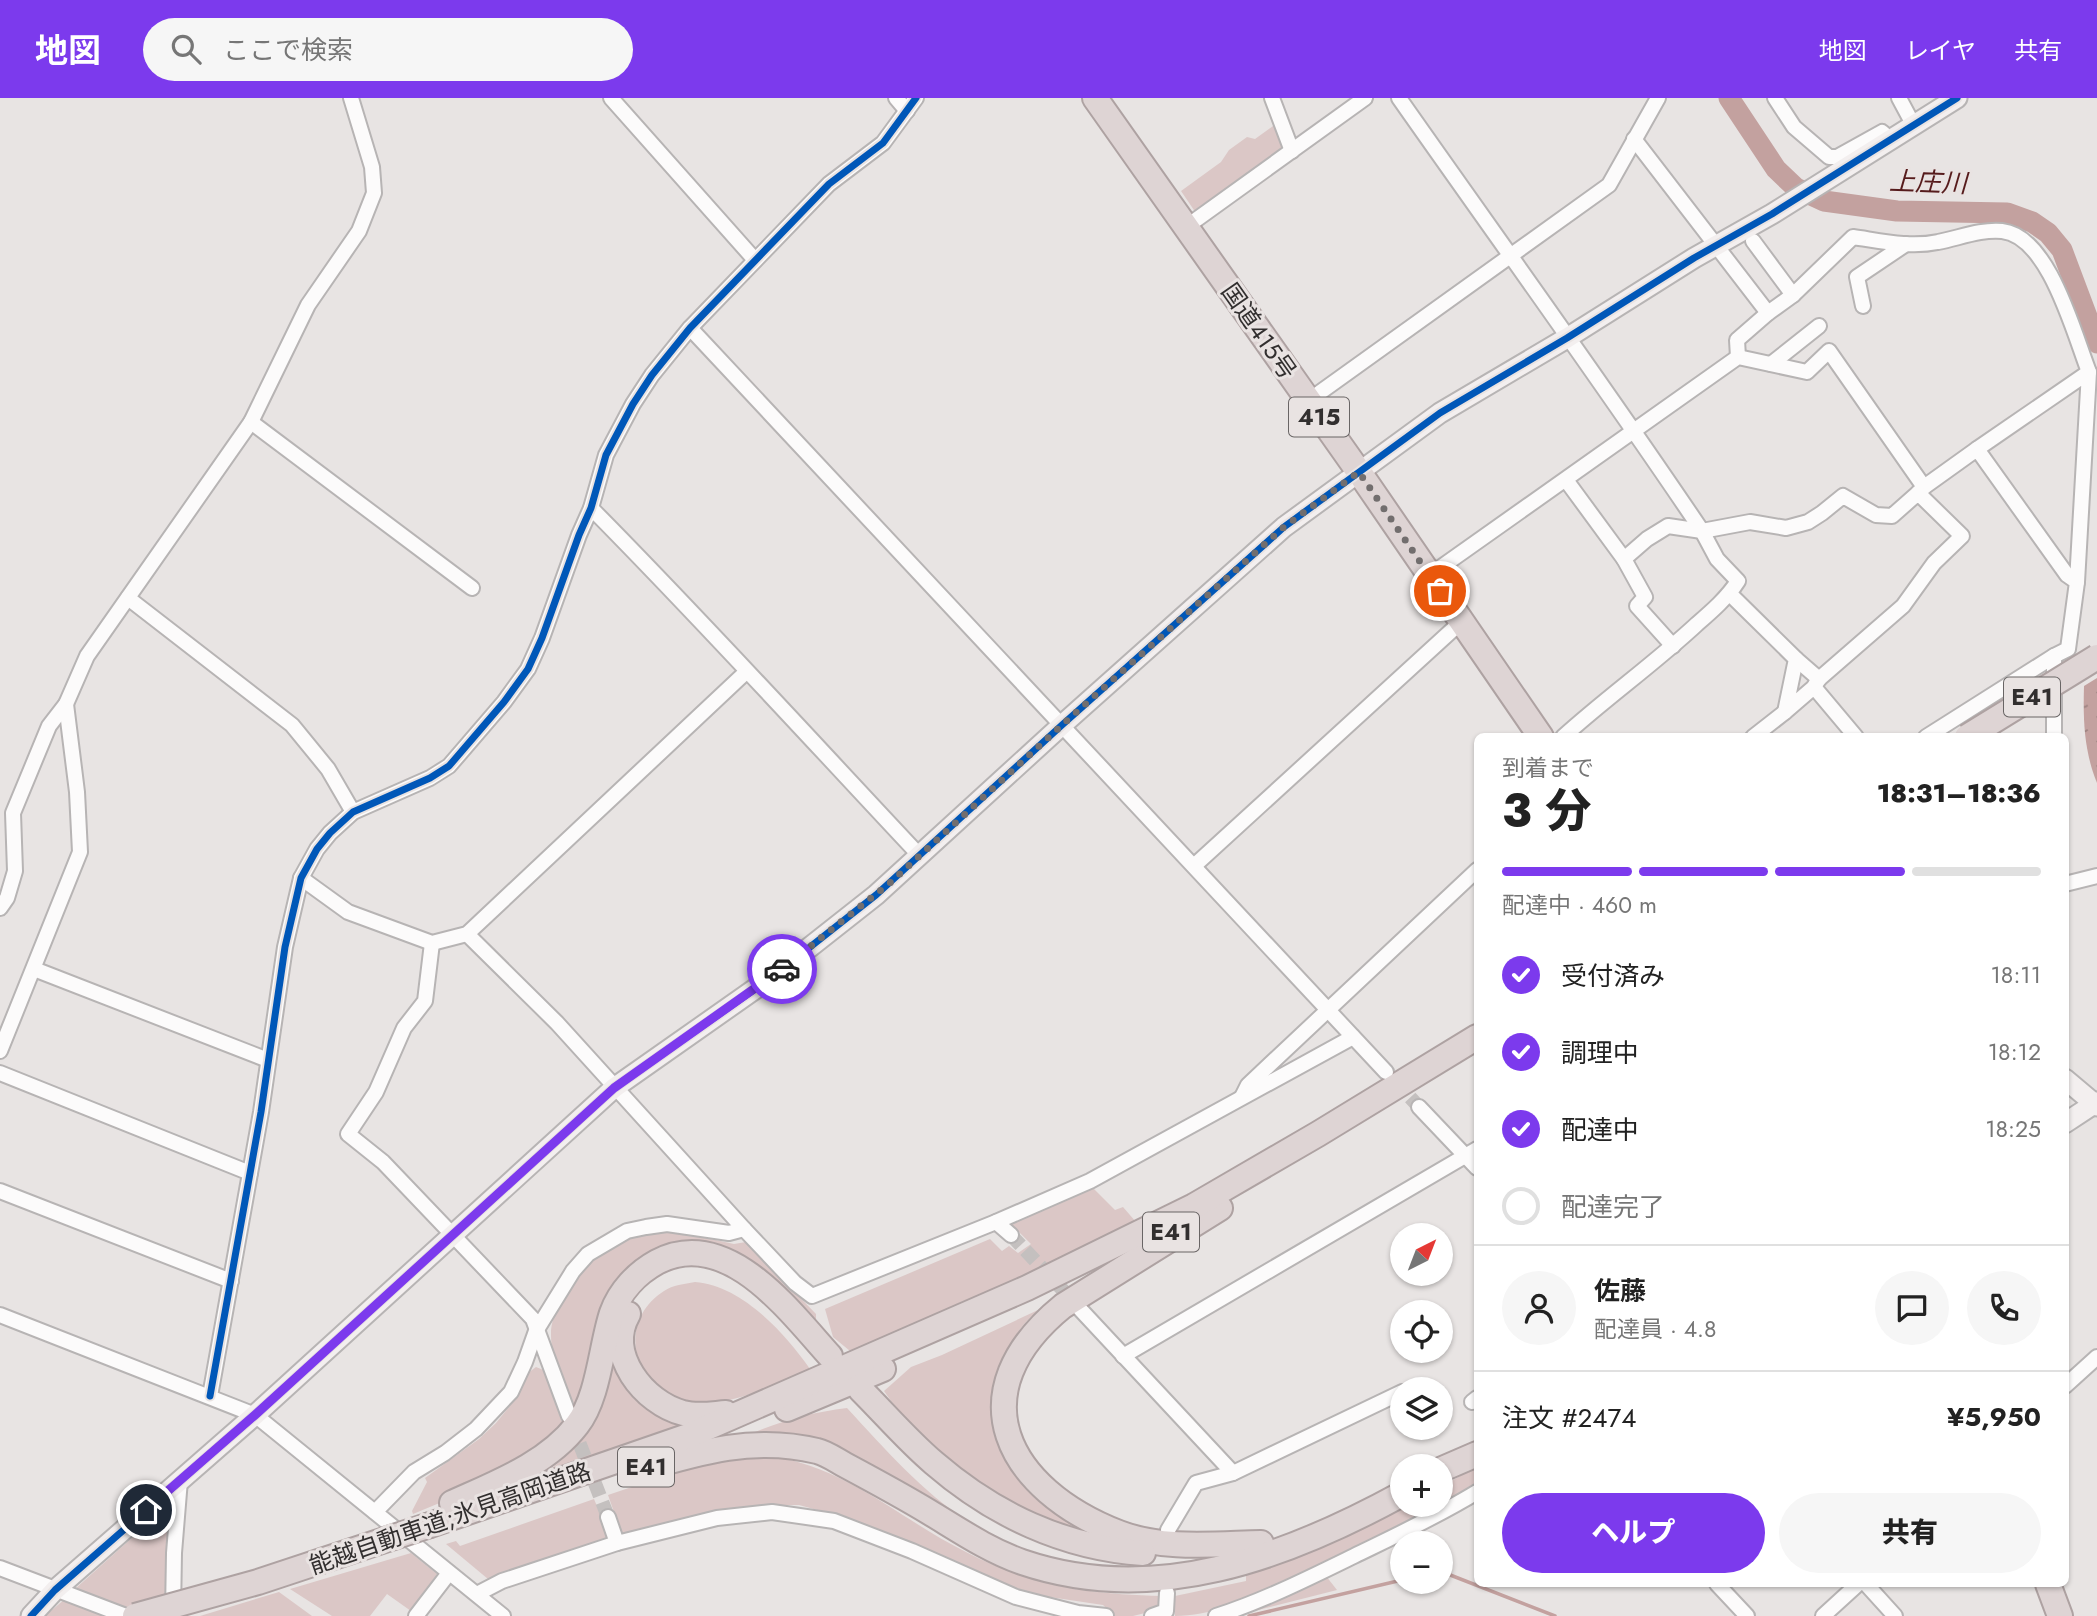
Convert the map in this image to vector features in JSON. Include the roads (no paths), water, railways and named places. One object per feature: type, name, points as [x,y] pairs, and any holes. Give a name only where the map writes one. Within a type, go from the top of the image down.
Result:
[{"type":"highway","name":"国道415号","points":[[1095,98],[1359,472],[1538,733]]},
{"type":"highway","name":"E41","points":[[1974,733],[2097,657]]},
{"type":"highway","name":"E41","points":[[1993,733],[2097,669]]},
{"type":"highway","name":"E41","points":[[841,1376],[1194,1206],[1474,1039]]},
{"type":"highway","name":"E41","points":[[841,1376],[1054,1291],[1120,1259],[1250,1188],[1474,1051]]},
{"type":"highway","points":[[1250,1188],[1063,1306],[1047,1319],[1017,1355],[1004,1396],[1003,1421],[1021,1462],[1040,1485],[1071,1509],[1120,1534],[1164,1542],[1269,1547]]},
{"type":"highway","points":[[431,1526],[558,1446],[579,1422],[593,1391],[610,1320],[621,1293],[644,1270],[667,1257],[691,1254],[714,1257],[737,1266],[760,1281],[778,1298],[841,1376]]},
{"type":"highway","points":[[756,1406],[705,1415],[683,1413],[654,1400],[630,1374],[621,1342],[624,1319],[638,1295],[657,1279],[678,1272],[696,1270],[722,1276],[757,1298],[932,1462],[977,1497],[1019,1521],[1083,1543],[1132,1552],[1180,1555],[1269,1547],[1348,1521],[1390,1500]]},
{"type":"highway","name":"能越自動車道;氷見高岡道路","points":[[173,1616],[688,1436],[756,1406],[841,1376]]},
{"type":"highway","name":"能越自動車道;氷見高岡道路","points":[[135,1616],[431,1526],[635,1471],[841,1376]]},
{"type":"highway","points":[[635,1471],[706,1450],[745,1444],[819,1451],[982,1544],[1022,1562],[1095,1578],[1162,1579],[1213,1572],[1390,1491]]},
{"type":"highway","points":[[2049,1587],[2060,1616]]},
{"type":"street","points":[[0,1051],[80,852],[78,792],[66,705],[69,692],[87,656],[251,422],[309,305],[359,231],[374,193],[372,167],[351,98]]},
{"type":"street","points":[[611,98],[755,260]]},
{"type":"street","points":[[896,98],[907,111]]},
{"type":"street","points":[[211,1396],[250,1173],[285,947],[301,878],[317,849],[353,812],[430,778],[449,766],[504,702],[528,668],[542,638],[579,535],[592,508],[606,454],[652,375],[690,328],[829,184],[883,143],[916,98]]},
{"type":"street","points":[[1272,98],[1292,151]]},
{"type":"street","points":[[1186,227],[1365,98]]},
{"type":"street","points":[[1399,98],[1634,429],[1702,531],[1717,559],[1738,581],[1730,594],[1673,646],[1567,733]]},
{"type":"street","points":[[1308,401],[1609,185],[1658,98]]},
{"type":"street","points":[[1775,98],[1794,127],[1829,157],[1838,157],[1882,132],[1890,139]]},
{"type":"street","points":[[1899,98],[1914,126]]},
{"type":"street","points":[[31,1616],[55,1590],[255,1415],[614,1088],[772,977],[876,895],[1284,527],[1440,413],[1716,245],[1772,214],[1843,167],[1957,98]]},
{"type":"street","points":[[1634,139],[1768,313]]},
{"type":"street","points":[[1738,357],[1737,340],[1793,295],[1853,237],[1906,244],[1938,242],[1964,235],[2004,231],[2025,241],[2039,254],[2052,275],[2089,372],[2077,582],[2068,649],[1932,733]]},
{"type":"street","points":[[1753,240],[1793,295]]},
{"type":"street","points":[[1863,306],[1857,277],[1906,244]]},
{"type":"street","points":[[1771,364],[1819,326]]},
{"type":"street","points":[[690,328],[1386,1072]]},
{"type":"street","points":[[1430,575],[1738,357],[1807,372],[1829,351],[1921,490],[1962,536],[1934,563],[1903,606],[1758,733]]},
{"type":"street","points":[[1623,559],[1668,526],[1702,531],[1763,522],[1786,528],[1808,522],[1843,496],[1876,514],[1892,516],[1921,490],[2089,372]]},
{"type":"street","points":[[251,422],[472,588]]},
{"type":"street","points":[[1978,449],[2067,575],[2077,582]]},
{"type":"street","points":[[1566,480],[1623,559],[1645,597],[1637,606],[1673,646]]},
{"type":"street","points":[[592,508],[920,856]]},
{"type":"street","points":[[1730,594],[1796,659],[1853,733]]},
{"type":"street","points":[[128,598],[292,725],[328,769],[353,812]]},
{"type":"street","points":[[1195,865],[1461,622]]},
{"type":"street","points":[[2054,656],[2054,733]]},
{"type":"street","points":[[1784,712],[1796,659]]},
{"type":"street","points":[[301,878],[348,912],[432,943],[467,934],[746,672]]},
{"type":"street","points":[[0,908],[7,898],[15,871],[13,813],[45,735],[66,705]]},
{"type":"street","points":[[1240,1099],[1248,1085],[1474,873]]},
{"type":"street","points":[[2069,883],[2097,876]]},
{"type":"street","points":[[467,934],[557,1023],[744,1229],[795,1283],[812,1296],[1090,1181],[1353,1037]]},
{"type":"street","points":[[432,943],[425,1001],[404,1028],[376,1092],[348,1134],[383,1162],[533,1319],[569,1416]]},
{"type":"street","points":[[34,969],[268,1060]]},
{"type":"street","points":[[0,1073],[250,1173]]},
{"type":"street","points":[[2069,1082],[2096,1104],[2069,1121]]},
{"type":"street","points":[[1123,1356],[1471,1152],[1419,1107]]},
{"type":"street","points":[[0,1192],[231,1281]]},
{"type":"street","points":[[996,1222],[1011,1236]]},
{"type":"street","points":[[375,1512],[414,1472],[445,1453],[492,1413],[511,1392],[536,1332],[573,1271],[588,1254],[627,1231],[667,1224],[729,1233],[744,1229]]},
{"type":"street","points":[[1079,1308],[1233,1473]]},
{"type":"street","points":[[0,1315],[255,1415],[503,1616]]},
{"type":"street","points":[[2069,1382],[2097,1357]]},
{"type":"street","points":[[1168,1530],[1196,1483],[1233,1473],[1390,1400]]},
{"type":"street","points":[[173,1616],[174,1553],[180,1480]]},
{"type":"street","points":[[1216,1616],[1243,1607],[1328,1569],[1474,1494]]},
{"type":"street","points":[[477,1594],[502,1581],[617,1543],[717,1518],[772,1512],[834,1521],[1016,1597],[1078,1613],[1106,1616]]},
{"type":"street","points":[[608,1517],[617,1543]]},
{"type":"street","points":[[0,1568],[126,1616]]},
{"type":"street","points":[[416,1616],[449,1573]]},
{"type":"street","points":[[1720,1587],[1747,1616]]},
{"type":"street","points":[[1823,1616],[1855,1587]]},
{"type":"street","points":[[1869,1587],[1895,1616]]},
{"type":"street","points":[[1152,1616],[1166,1611],[1167,1593]]},
{"type":"water","points":[[2097,678],[2097,783],[2087,747],[2084,686]]},
{"type":"waterway","name":"上庄川","points":[[1729,98],[1776,169],[1796,188],[1824,201],[1897,211],[2007,213],[2032,222],[2048,233],[2062,250],[2097,343]]},
{"type":"waterway","points":[[1453,1576],[1474,1584]]},
{"type":"waterway","points":[[1249,1616],[1390,1583]]},
{"type":"waterway","points":[[1481,1587],[1555,1616]]},
{"type":"tunnel","points":[[1396,1082],[1419,1107]]},
{"type":"tunnel","points":[[1011,1235],[1075,1303]]},
{"type":"tunnel","points":[[572,1424],[608,1517]]}]
